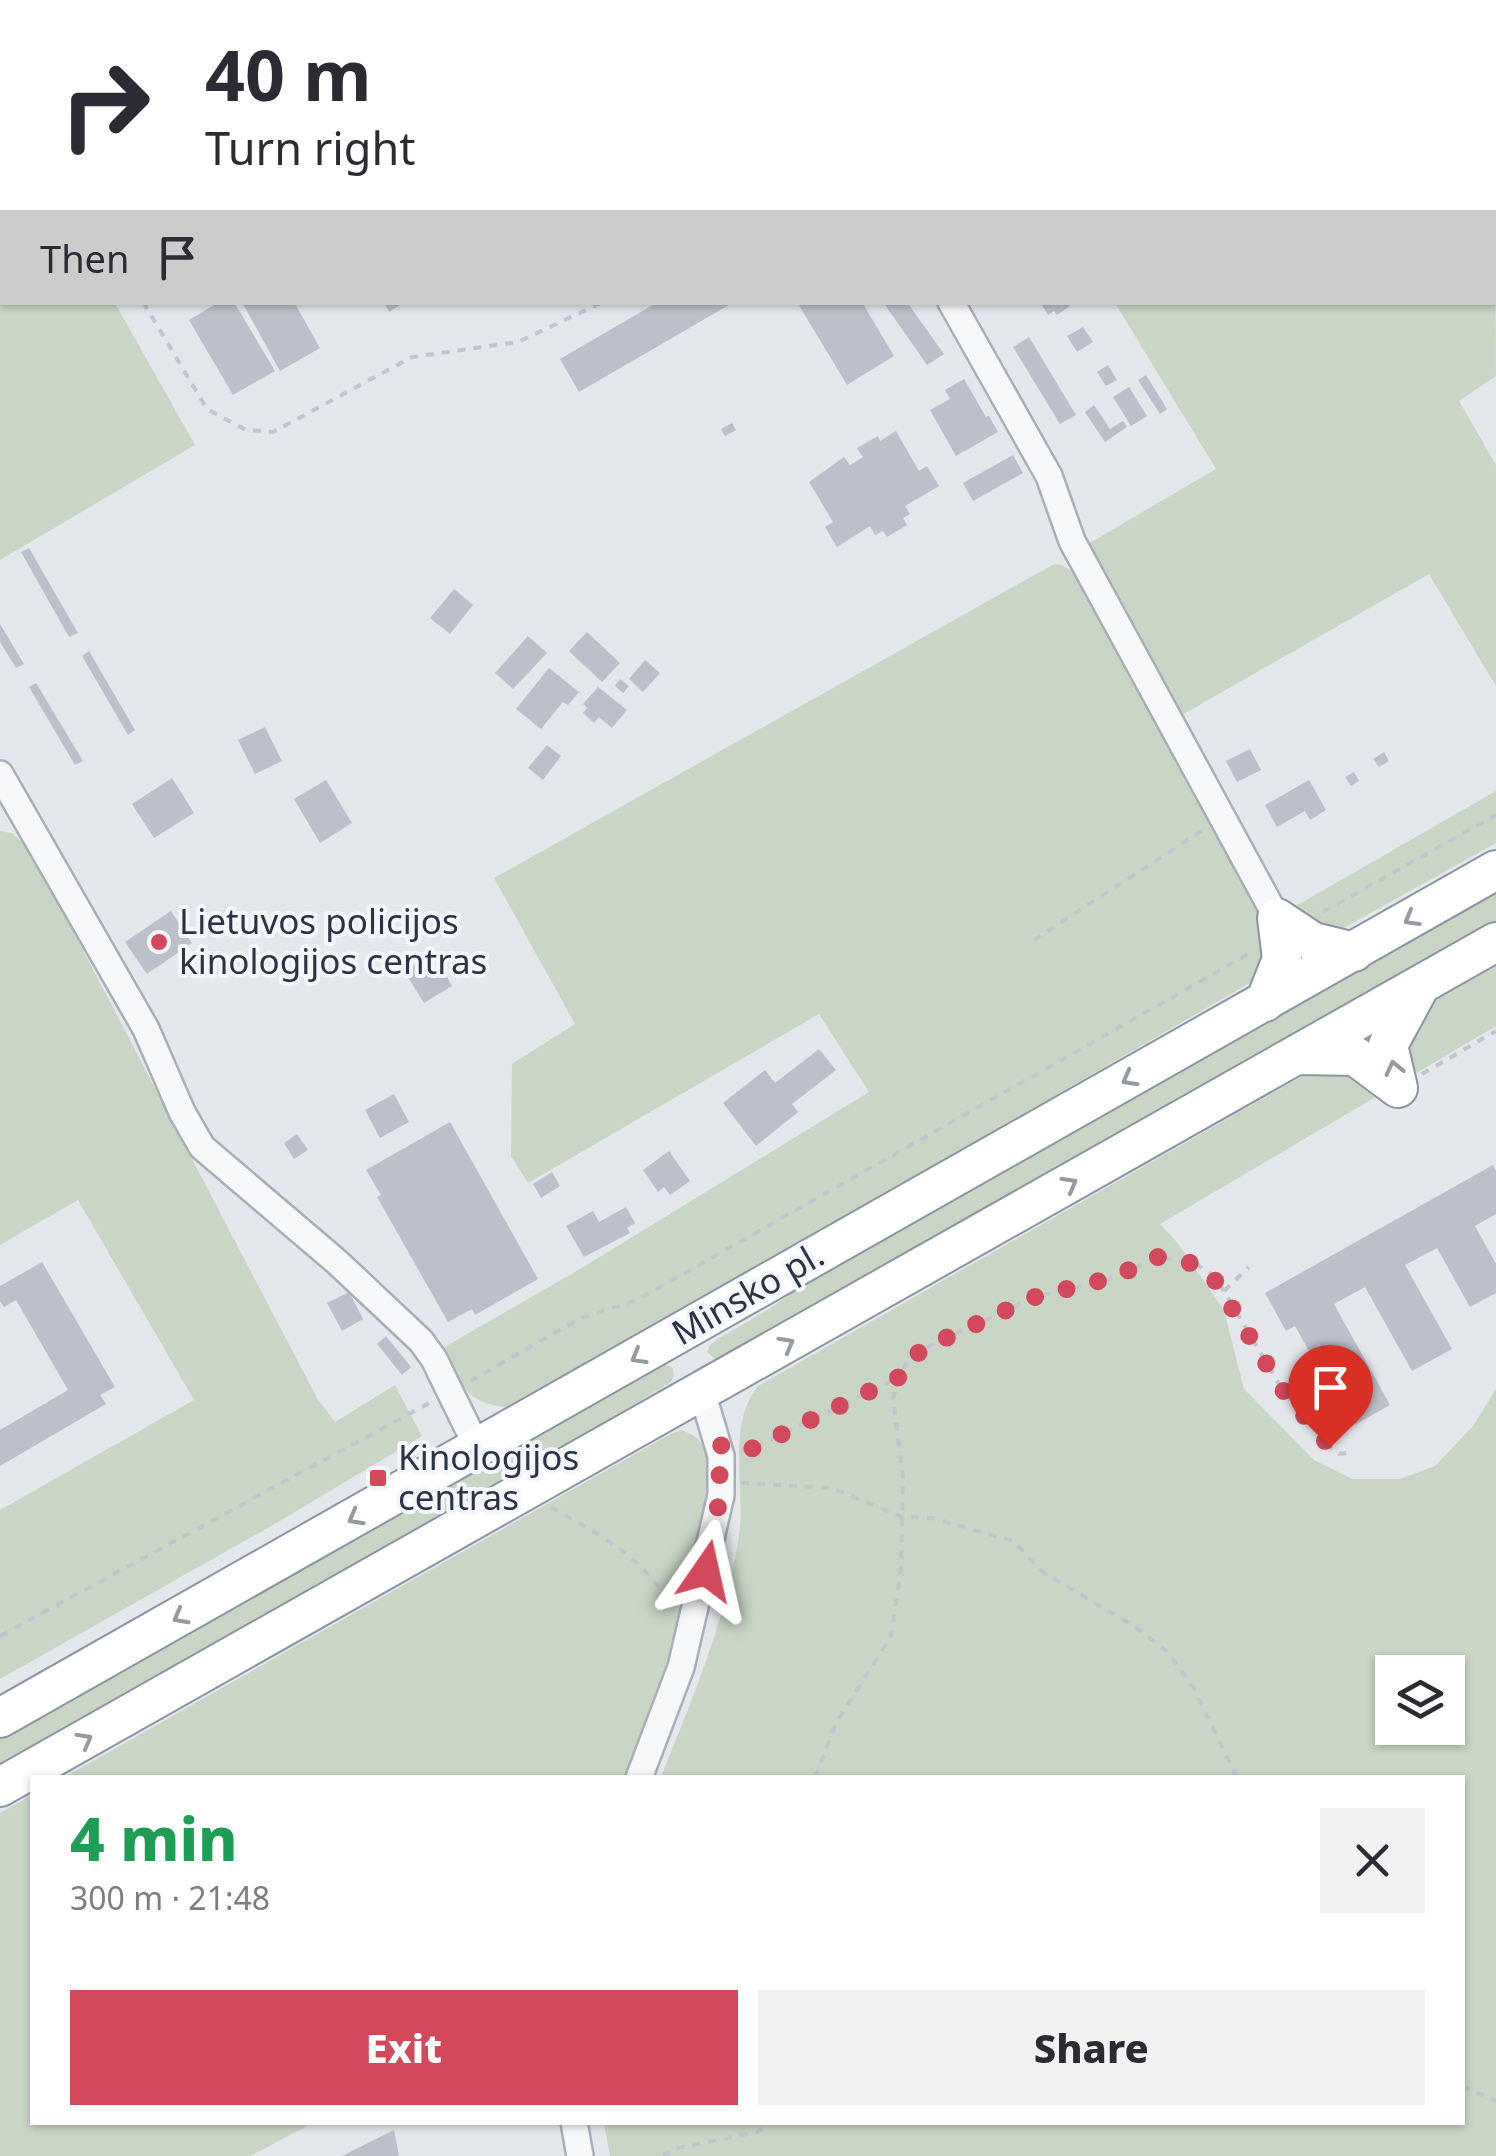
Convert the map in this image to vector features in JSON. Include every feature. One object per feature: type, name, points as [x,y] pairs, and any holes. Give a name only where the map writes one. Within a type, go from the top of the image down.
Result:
[{"type":"highway","name":"Minsko pl.","points":[[0,1718],[1496,870]]},
{"type":"highway","points":[[1265,1002],[1282,959],[1284,928],[1313,942],[1354,952]]},
{"type":"highway","name":"Minsko pl.","points":[[0,1788],[1496,942]]},
{"type":"highway","points":[[1398,1088],[1388,1044],[1421,985]]},
{"type":"highway","points":[[1297,1055],[1355,1056],[1398,1088]]},
{"type":"highway","points":[[702,1392],[695,1361],[698,1347],[722,1308]]},
{"type":"street","points":[[953,305],[1049,476],[1072,541],[1284,928]]},
{"type":"street","points":[[0,774],[10,811],[146,1030],[202,1147],[337,1262],[421,1341],[434,1359],[478,1448]]},
{"type":"street","points":[[640,1775],[681,1666],[706,1571],[721,1482],[719,1445],[702,1392]]},
{"type":"street","points":[[575,2125],[580,2156]]},
{"type":"path","points":[[144,305],[207,409],[246,430],[272,432],[412,357],[518,342],[596,305]]},
{"type":"path","points":[[0,1636],[581,1318],[637,1300],[1284,928],[1496,814]]},
{"type":"path","points":[[1034,940],[1223,818]]},
{"type":"path","points":[[1398,1088],[1496,1031]]},
{"type":"path","points":[[816,1775],[836,1723],[891,1636],[902,1568],[903,1478],[894,1399],[899,1377],[924,1348],[1035,1297],[1111,1278],[1158,1257],[1196,1264],[1224,1290],[1282,1389],[1330,1447],[1339,1454],[1354,1452]]},
{"type":"path","points":[[1224,1290],[1249,1267]]},
{"type":"path","points":[[719,1445],[747,1451],[899,1377]]},
{"type":"path","points":[[721,1482],[832,1488],[902,1517],[932,1518],[1013,1541],[1044,1573],[1134,1626],[1168,1652],[1194,1689],[1237,1775]]},
{"type":"path","points":[[550,1507],[629,1553],[656,1580],[672,1608]]},
{"type":"path","points":[[1465,2087],[1496,2101]]},
{"type":"path","points":[[663,2156],[673,2149],[756,2132],[767,2125]]},
{"type":"green space","points":[[0,305],[116,305],[195,445],[0,560]]},
{"type":"green space","points":[[1116,305],[1496,305],[1496,376],[1459,401],[1496,465],[1496,686],[1429,574],[1182,715],[1088,544],[1216,469]]},
{"type":"green space","points":[[1054,564],[1073,572],[1275,932],[1260,977],[806,1240],[507,1407],[473,1396],[460,1381],[443,1348],[869,1092],[819,1014],[528,1183],[511,1156],[512,1064],[575,1024],[494,878]]},
{"type":"green space","points":[[1496,791],[1496,843],[1335,933],[1305,932],[1294,907]]},
{"type":"green space","points":[[0,831],[11,833],[29,847],[317,1398],[335,1422],[395,1385],[422,1436],[0,1679],[0,1510],[194,1400],[78,1200],[0,1245]]},
{"type":"green space","points":[[1496,883],[1496,927],[720,1363],[707,1352],[719,1338],[768,1310],[838,1259]]},
{"type":"green space","points":[[1496,966],[1496,1026],[1160,1224],[1224,1310],[1244,1389],[1314,1460],[1352,1479],[1400,1479],[1435,1466],[1473,1426],[1496,1389],[1496,2156],[610,2156],[604,2125],[1465,2125],[1465,1775],[662,1775],[726,1598],[741,1517],[739,1458],[743,1420],[758,1386]]},
{"type":"green space","points":[[659,1362],[673,1368],[671,1382],[573,1441],[535,1473],[0,1773],[0,1733]]},
{"type":"green space","points":[[681,1430],[701,1442],[709,1469],[707,1498],[667,1669],[626,1775],[68,1775]]},
{"type":"green space","points":[[30,1796],[30,2125],[309,2125],[250,2156],[0,2156],[0,1813]]},
{"type":"building","points":[[214,305],[236,305],[275,371],[233,395],[189,320]]},
{"type":"building","points":[[244,305],[296,305],[320,348],[280,371]]},
{"type":"building","points":[[653,305],[729,305],[579,392],[560,359]]},
{"type":"building","points":[[799,305],[864,305],[894,356],[847,385]]},
{"type":"building","points":[[885,305],[909,305],[944,354],[927,365]]},
{"type":"building","points":[[1042,305],[1070,306],[1057,315],[1054,311],[1048,315]]},
{"type":"building","points":[[1083,327],[1093,342],[1077,352],[1067,336]]},
{"type":"building","points":[[1029,337],[1076,415],[1060,424],[1013,347]]},
{"type":"building","points":[[1108,365],[1117,380],[1106,386],[1097,372]]},
{"type":"building","points":[[1146,375],[1167,409],[1160,414],[1138,380]]},
{"type":"building","points":[[964,379],[998,432],[956,456],[930,410],[950,399],[945,390]]},
{"type":"building","points":[[1129,387],[1147,416],[1131,426],[1113,397]]},
{"type":"building","points":[[1094,405],[1110,429],[1123,421],[1127,427],[1105,442],[1085,412]]},
{"type":"building","points":[[732,423],[736,430],[725,436],[721,429]]},
{"type":"building","points":[[896,431],[919,471],[927,466],[939,486],[905,506],[910,514],[903,518],[907,525],[887,537],[883,531],[875,535],[870,526],[837,547],[825,527],[833,522],[809,482],[844,457],[850,465],[863,457],[857,448]]},
{"type":"building","points":[[1013,455],[1023,473],[973,501],[963,483]]},
{"type":"building","points":[[29,548],[78,633],[69,637],[21,552]]},
{"type":"building","points":[[454,589],[473,605],[450,634],[430,618]]},
{"type":"building","points":[[0,624],[24,664],[16,668],[0,642]]},
{"type":"building","points":[[587,632],[620,663],[602,682],[569,651]]},
{"type":"building","points":[[528,636],[547,653],[513,689],[495,673]]},
{"type":"building","points":[[89,651],[135,730],[128,735],[82,656]]},
{"type":"building","points":[[645,660],[660,673],[643,692],[629,679]]},
{"type":"building","points":[[549,668],[579,692],[568,705],[563,702],[541,729],[516,709]]},
{"type":"building","points":[[620,679],[629,686],[623,693],[615,686]]},
{"type":"building","points":[[36,683],[83,761],[75,765],[29,687]]},
{"type":"building","points":[[598,687],[627,710],[612,728],[599,717],[594,723],[583,713],[587,708],[583,704]]},
{"type":"building","points":[[265,727],[282,761],[255,774],[238,740]]},
{"type":"building","points":[[547,745],[561,756],[543,780],[528,768]]},
{"type":"building","points":[[1250,749],[1261,770],[1237,782],[1226,761]]},
{"type":"building","points":[[1384,752],[1389,761],[1379,767],[1373,759]]},
{"type":"building","points":[[1354,772],[1359,781],[1351,786],[1345,777]]},
{"type":"building","points":[[172,778],[194,813],[154,838],[132,804]]},
{"type":"building","points":[[326,780],[352,823],[320,843],[294,799]]},
{"type":"building","points":[[1309,780],[1326,810],[1310,820],[1305,811],[1277,827],[1265,805]]},
{"type":"building","name":"Lietuvos policijos kinologijos centras","points":[[171,911],[192,943],[147,974],[125,942]]},
{"type":"building","points":[[427,957],[437,973],[443,970],[452,986],[424,1003],[404,971]]},
{"type":"building","points":[[819,1049],[836,1070],[792,1104],[798,1112],[756,1146],[723,1103],[765,1070],[775,1083]]},
{"type":"building","points":[[394,1094],[409,1122],[380,1138],[365,1110]]},
{"type":"building","points":[[450,1122],[538,1279],[475,1315],[472,1309],[448,1322],[377,1197],[381,1195],[366,1170]]},
{"type":"building","points":[[297,1134],[308,1150],[294,1159],[284,1143]]},
{"type":"building","points":[[669,1151],[690,1181],[670,1195],[664,1187],[658,1192],[643,1170]]},
{"type":"building","points":[[1493,1165],[1496,1214],[1475,1226],[1496,1264],[1496,1293],[1470,1307],[1437,1248],[1405,1265],[1452,1349],[1412,1371],[1365,1287],[1334,1304],[1390,1405],[1351,1427],[1295,1326],[1286,1331],[1265,1293]]},
{"type":"building","points":[[552,1172],[560,1186],[541,1198],[533,1184]]},
{"type":"building","points":[[626,1207],[635,1223],[627,1228],[630,1233],[584,1257],[566,1226],[593,1211],[599,1222]]},
{"type":"building","points":[[42,1262],[115,1387],[100,1395],[106,1404],[0,1466],[0,1430],[68,1390],[16,1300],[4,1307],[0,1301],[0,1286]]},
{"type":"building","points":[[349,1292],[363,1319],[342,1331],[327,1303]]},
{"type":"building","points":[[386,1336],[411,1367],[402,1375],[377,1344]]},
{"type":"building","points":[[394,2130],[399,2156],[342,2156]]},
{"type":"place","name":"Lietuvos policijos kinologijos centras","points":[[159,942]]},
{"type":"place","name":"Kinologijos centras","points":[[378,1478]]},
{"type":"route","points":[[706,1571],[720,1496],[719,1445],[747,1451],[899,1377],[924,1348],[1035,1297],[1111,1278],[1158,1257],[1196,1264],[1211,1274],[1282,1389],[1330,1447]]}]
